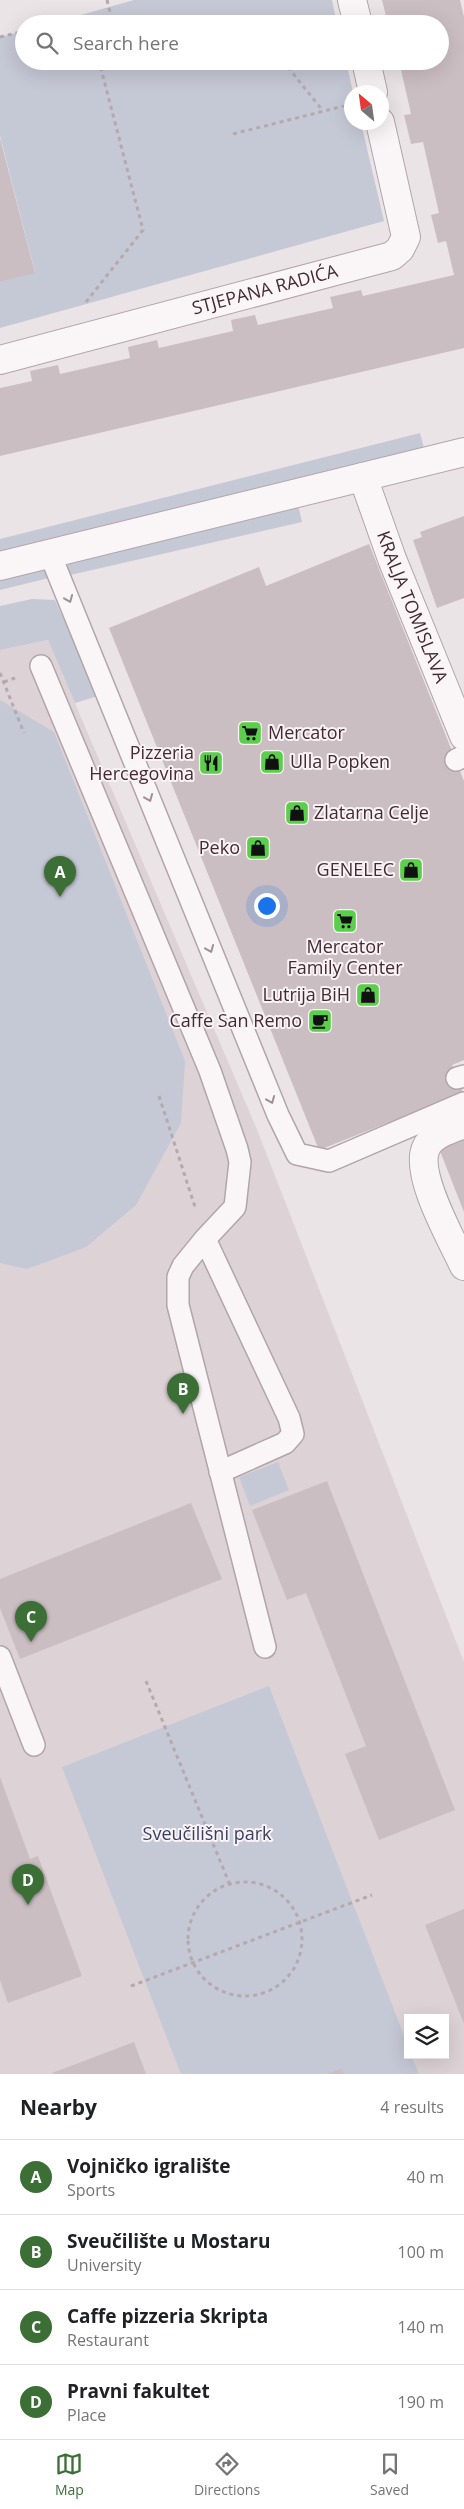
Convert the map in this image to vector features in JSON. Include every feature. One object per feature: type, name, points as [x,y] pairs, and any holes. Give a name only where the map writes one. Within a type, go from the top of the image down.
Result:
[{"type":"street","points":[[352,0],[356,15]]},
{"type":"street","points":[[368,70],[371,85]]},
{"type":"street","name":"STJEPANA RADIĆA","points":[[0,360],[392,256],[400,249],[406,237],[382,130]]},
{"type":"street","points":[[0,566],[464,452]]},
{"type":"street","name":"KRALJA TOMISLAVA","points":[[364,477],[461,751]]},
{"type":"street","points":[[464,1124],[447,1130],[430,1142],[425,1149],[424,1164],[435,1201],[464,1266]]},
{"type":"lane","points":[[50,554],[278,1115],[297,1154],[329,1161],[464,1103]]},
{"type":"lane","points":[[42,666],[210,1071],[234,1134],[240,1162],[235,1207],[205,1238],[178,1277],[178,1305],[265,1647]]},
{"type":"lane","points":[[205,1238],[289,1418],[293,1434],[285,1443],[220,1472]]},
{"type":"lane","points":[[0,1657],[34,1744]]},
{"type":"path","points":[[107,0],[111,15]]},
{"type":"path","points":[[0,37],[15,33]]},
{"type":"path","points":[[91,336],[84,304],[143,230],[101,70]]},
{"type":"path","points":[[290,70],[323,112]]},
{"type":"path","points":[[233,134],[344,107]]},
{"type":"path","points":[[0,673],[24,733]]},
{"type":"path","points":[[159,1096],[205,1238]]},
{"type":"path","points":[[146,1681],[230,1885]]},
{"type":"path","points":[[238,1882],[264,1885],[286,1898],[300,1921],[303,1946],[294,1970],[277,1988],[253,1997],[228,1994],[206,1982],[192,1961],[187,1935],[195,1910],[213,1891],[238,1882]]},
{"type":"path","points":[[131,1986],[192,1961],[372,1895]]},
{"type":"shaded area","points":[[48,640],[258,1132],[464,1662],[464,2074],[0,2074],[0,650]]},
{"type":"green space","points":[[134,0],[332,0],[335,15],[81,15]]},
{"type":"green space","points":[[15,33],[15,70],[348,70],[351,85],[344,85],[344,130],[363,130],[384,221],[0,328],[0,282],[35,272],[0,136],[0,37]]},
{"type":"green space","points":[[420,433],[424,448],[0,554],[0,539]]},
{"type":"green space","points":[[297,500],[302,522],[66,576],[69,560]]},
{"type":"green space","points":[[41,565],[53,577],[0,590],[0,575]]},
{"type":"green space","points":[[32,599],[55,600],[98,696],[75,703],[48,640],[0,650],[0,606]]},
{"type":"green space","points":[[0,700],[54,732],[185,1061],[181,1123],[136,1205],[86,1247],[27,1269],[0,1263]]},
{"type":"green space","points":[[278,1462],[289,1490],[250,1506],[239,1477]]},
{"type":"green space","name":"Sveučilišni park","points":[[269,1686],[404,2036],[404,2059],[413,2059],[419,2074],[181,2074],[62,1767]]},
{"type":"building","points":[[382,0],[460,0],[464,17],[464,348],[0,456],[0,388],[32,381],[30,371],[58,365],[60,374],[130,358],[128,347],[157,340],[159,348],[233,331],[231,320],[255,315],[258,325],[333,308],[330,297],[361,290],[363,296],[454,275],[446,241],[438,243],[431,215],[439,213],[423,142],[411,144],[404,115],[411,114],[401,70],[449,70],[449,15],[386,15]]},
{"type":"building","points":[[0,138],[35,273],[0,282]]},
{"type":"building","points":[[464,516],[464,598],[437,608],[413,540],[422,537],[420,532]]},
{"type":"building","name":"Mercator Family Center","points":[[369,544],[464,781],[464,1060],[452,1065],[463,1093],[319,1150],[109,628],[259,567],[266,586]]},
{"type":"building","points":[[464,1136],[464,1212],[438,1146]]},
{"type":"building","points":[[327,1481],[455,1810],[379,1840],[345,1754],[366,1746],[306,1593],[287,1600],[252,1510]]},
{"type":"building","points":[[191,1503],[222,1579],[20,1659],[0,1608],[0,1579]]},
{"type":"building","points":[[0,1777],[30,1859],[38,1856],[82,1976],[8,2003],[0,1980]]},
{"type":"building","points":[[464,1909],[464,2024],[425,1925]]},
{"type":"building","points":[[134,2042],[146,2074],[52,2073]]},
{"type":"building","points":[[342,2068],[344,2074],[327,2074]]},
{"type":"place","name":"Mercator","points":[[250,733]]},
{"type":"place","name":"Ulla Popken","points":[[272,762]]},
{"type":"place","name":"Pizzeria Hercegovina","points":[[211,763]]},
{"type":"place","name":"Zlatarna Celje","points":[[297,813]]},
{"type":"place","name":"Peko","points":[[258,848]]},
{"type":"place","name":"GENELEC","points":[[411,870]]},
{"type":"place","name":"Vojničko igralište","points":[[60,897]]},
{"type":"place","name":"Mercator Family Center","points":[[345,921]]},
{"type":"place","name":"Lutrija BiH","points":[[368,995]]},
{"type":"place","name":"Caffe San Remo","points":[[320,1021]]},
{"type":"place","name":"Sveučilište u Mostaru","points":[[183,1414]]},
{"type":"place","name":"Caffe pizzeria Skripta","points":[[31,1642]]},
{"type":"place","name":"Pravni fakultet","points":[[28,1905]]}]
